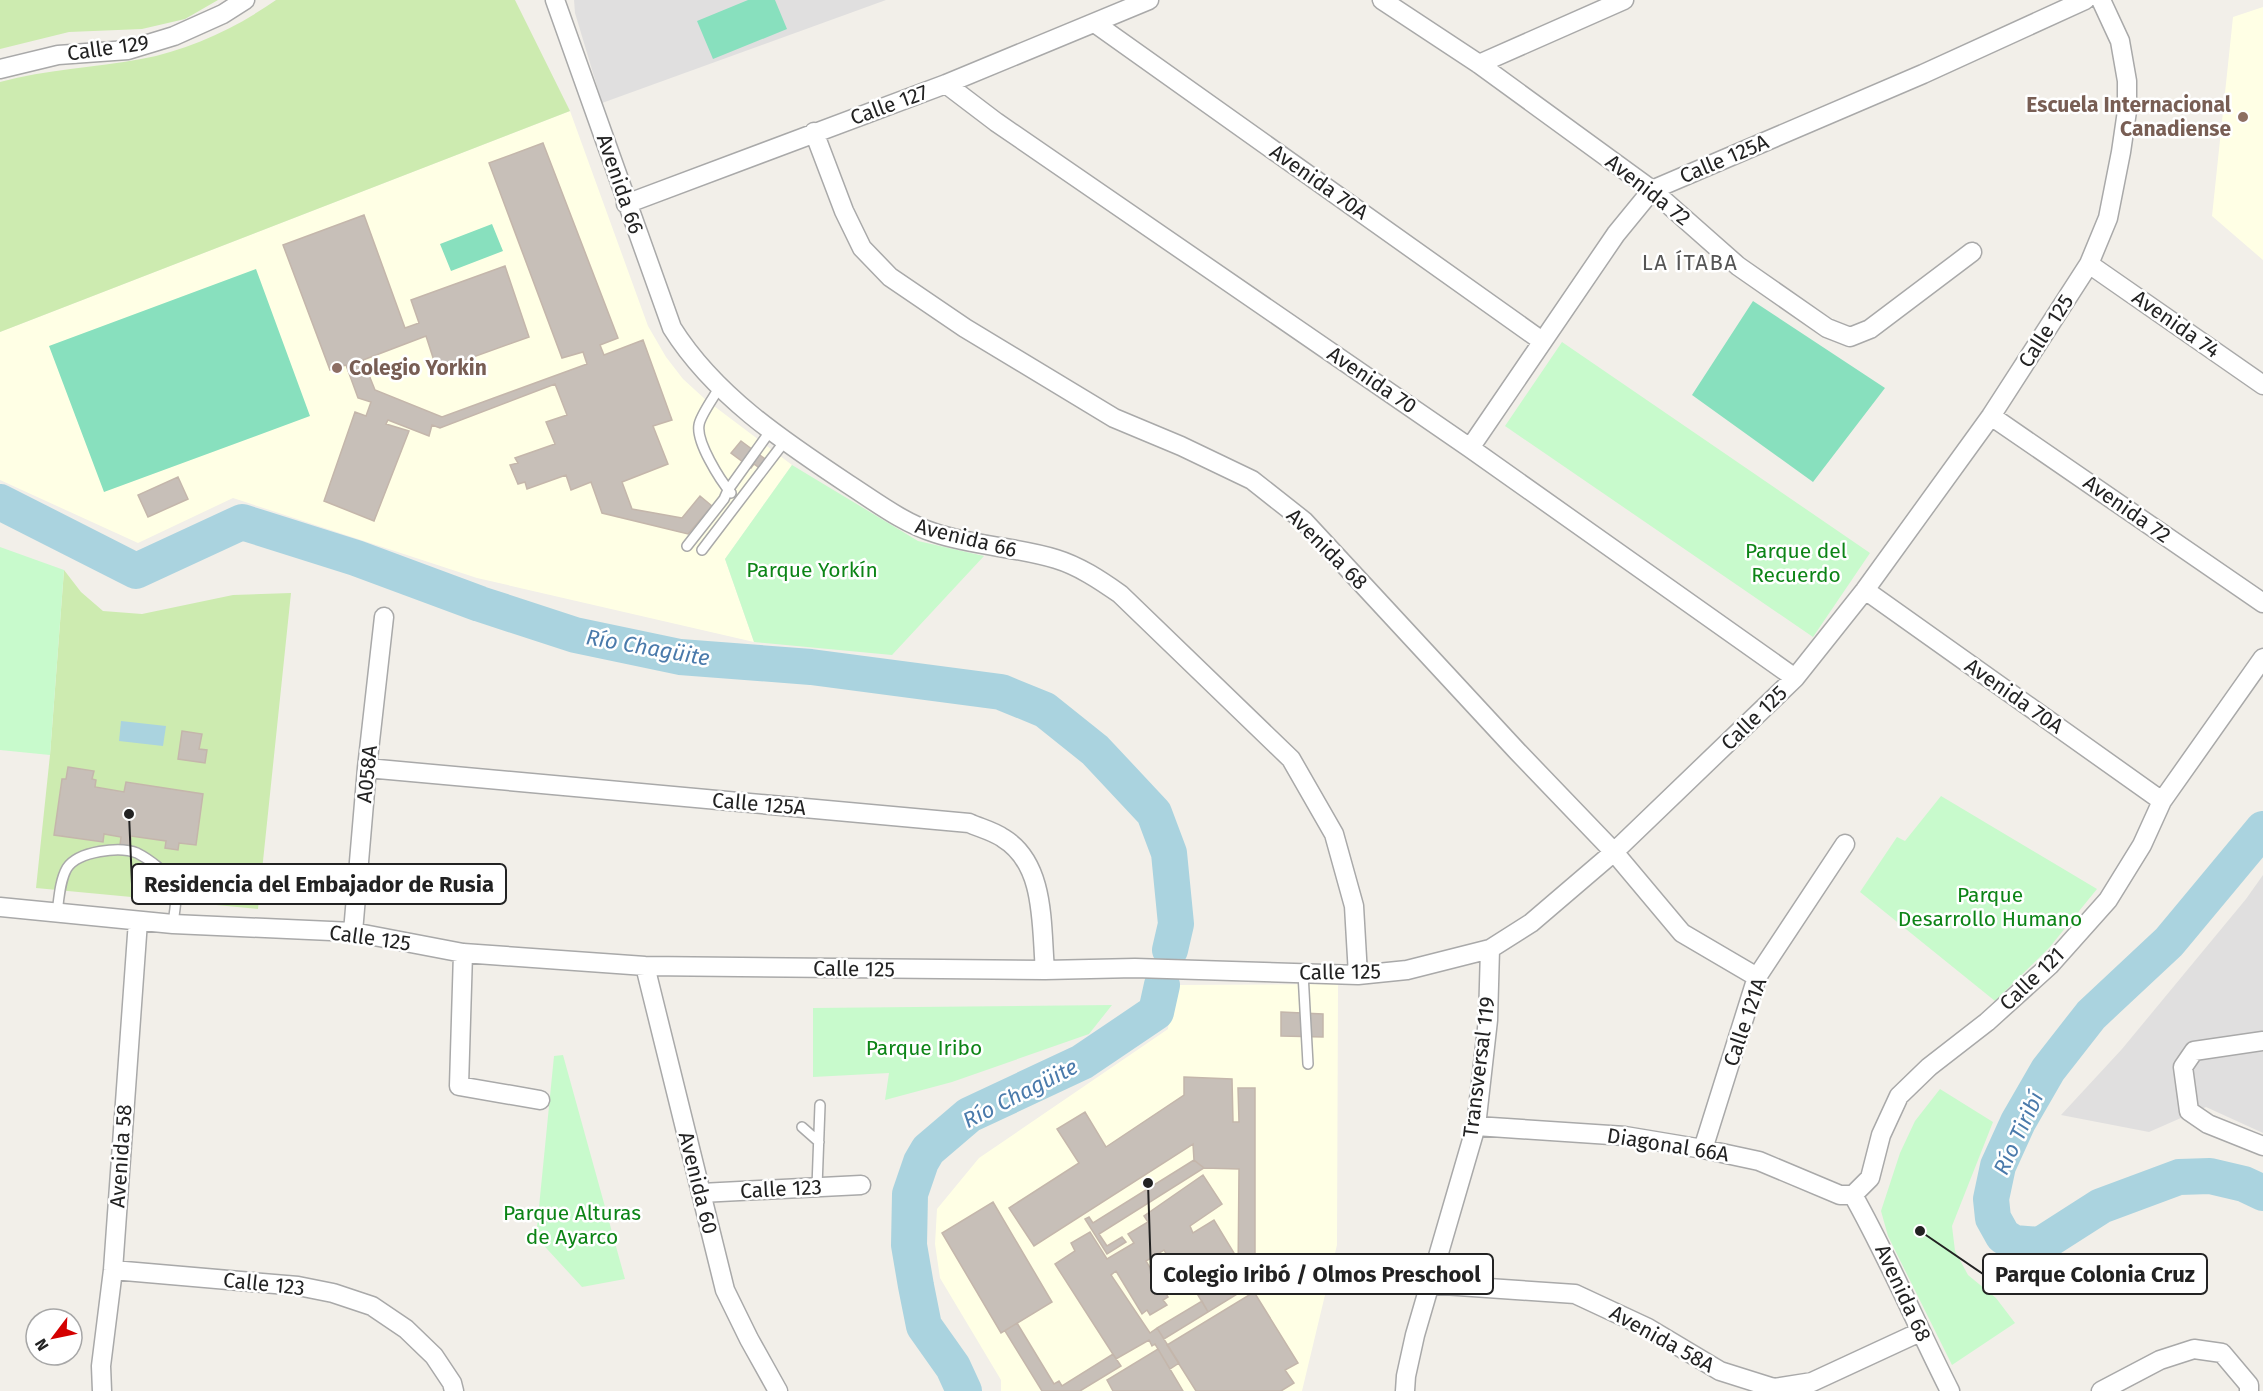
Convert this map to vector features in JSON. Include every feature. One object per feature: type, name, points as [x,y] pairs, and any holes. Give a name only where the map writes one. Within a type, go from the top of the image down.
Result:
[{"type":"street","name":"Calle 129","points":[[0,69],[58,56],[128,50],[174,36],[223,14],[245,0]]},
{"type":"street","name":"Calle 127","points":[[626,204],[946,84],[1096,24],[1149,0]]},
{"type":"street","name":"Avenida 72","points":[[1382,0],[1479,64],[1652,190],[1738,266],[1827,328],[1850,337],[1870,329],[1972,252]]},
{"type":"street","points":[[1479,64],[1624,0]]},
{"type":"street","name":"Calle 125A","points":[[1470,447],[1616,234],[1652,190],[1923,74],[2085,0]]},
{"type":"street","name":"Calle 125","points":[[0,907],[173,924],[352,932],[463,953],[645,966],[1045,970],[1136,968],[1358,975],[1407,970],[1490,950],[1531,923],[1614,852],[1795,678],[1865,590],[1991,416],[2089,264],[2108,218],[2127,111],[2124,56],[2120,41],[2101,0]]},
{"type":"street","name":"Avenida 66","points":[[559,4],[626,204],[672,328],[685,349],[719,388],[778,436],[906,522],[937,534],[1057,560],[1094,576],[1120,594],[1291,759],[1334,834],[1354,906],[1358,975]]},
{"type":"street","name":"Avenida 70A","points":[[1096,24],[1542,341]]},
{"type":"street","name":"Avenida 70","points":[[946,84],[996,122],[1470,447],[1795,678]]},
{"type":"street","name":"Avenida 68","points":[[814,132],[844,211],[862,248],[890,277],[965,328],[1114,418],[1181,446],[1252,480],[1304,521],[1614,852],[1682,933],[1757,977]]},
{"type":"street","name":"Avenida 74","points":[[2089,264],[2263,385]]},
{"type":"street","name":"Avenida 72","points":[[1991,416],[2263,603]]},
{"type":"street","name":"Avenida 70A","points":[[1865,590],[2162,801]]},
{"type":"street","name":"A058A","points":[[352,932],[384,617]]},
{"type":"street","name":"Calle 121","points":[[1853,1195],[1870,1178],[1881,1136],[1899,1096],[1929,1067],[1987,1022],[2050,965],[2108,900],[2142,845],[2162,801],[2263,658]]},
{"type":"street","name":"Calle 125A","points":[[367,768],[969,823],[1004,838],[1027,862],[1038,892],[1045,970]]},
{"type":"street","name":"Calle 121A","points":[[1703,1149],[1757,977],[1845,844]]},
{"type":"street","name":"Avenida 58","points":[[102,1391],[101,1366],[113,1270],[138,921]]},
{"type":"street","name":"Transversal 119","points":[[1405,1391],[1415,1335],[1476,1126],[1488,1020],[1490,950]]},
{"type":"street","points":[[463,953],[459,1086],[540,1100]]},
{"type":"street","name":"Avenida 60","points":[[645,966],[725,1290],[778,1391]]},
{"type":"street","points":[[2263,1041],[2194,1051],[2183,1067],[2188,1111],[2208,1124],[2263,1146]]},
{"type":"street","name":"Diagonal 66A","points":[[1476,1126],[1625,1136],[1703,1149],[1759,1161],[1840,1195],[1853,1195]]},
{"type":"street","name":"Calle 123","points":[[701,1193],[861,1185]]},
{"type":"street","name":"Avenida 68","points":[[1853,1195],[1882,1246],[1920,1332],[1950,1391]]},
{"type":"street","name":"Calle 123","points":[[113,1270],[298,1286],[333,1293],[372,1306],[406,1329],[434,1356],[452,1383],[454,1391]]},
{"type":"street","name":"Avenida 58A","points":[[1429,1284],[1575,1294],[1648,1328],[1720,1371],[1774,1388],[1812,1382],[1920,1332]]},
{"type":"street","points":[[2101,1391],[2160,1360],[2194,1349],[2223,1353],[2249,1385],[2249,1391]]},
{"type":"lane","points":[[719,388],[699,424],[700,435],[717,476],[738,502]]},
{"type":"lane","points":[[687,546],[724,499],[728,490],[778,436]]},
{"type":"lane","points":[[702,550],[738,502],[778,436]]},
{"type":"lane","points":[[57,913],[63,876],[69,865],[82,857],[112,850],[136,853],[162,871],[173,883],[176,894],[173,924]]},
{"type":"lane","points":[[1303,973],[1308,1064]]},
{"type":"lane","points":[[817,1187],[820,1105]]},
{"type":"lane","points":[[802,1127],[819,1142]]},
{"type":"shaded area","points":[[574,0],[886,0],[602,103],[575,13]]},
{"type":"shaded area","name":"Escuela Internacional Canadiense","points":[[2263,7],[2263,260],[2212,216],[2233,17]]},
{"type":"shaded area","name":"Colegio Yorkin","points":[[570,111],[648,326],[666,357],[683,379],[706,400],[792,465],[725,559],[754,642],[477,578],[233,498],[138,543],[0,480],[0,332]]},
{"type":"shaded area","points":[[2263,875],[2263,1133],[2206,1107],[2149,1132],[2061,1115],[2122,1049],[2246,899]]},
{"type":"shaded area","points":[[1338,984],[1337,1245],[1302,1391],[1001,1391],[1001,1380],[940,1278],[935,1244],[937,1209],[979,1158],[1168,1029],[1173,985]]},
{"type":"green space","points":[[0,0],[218,0],[185,19],[142,29],[69,32],[0,49]]},
{"type":"green space","points":[[276,0],[515,0],[570,111],[0,332],[0,82],[35,74],[141,59],[177,50],[228,29]]},
{"type":"green space","points":[[748,0],[775,0],[787,29],[713,59],[697,21]]},
{"type":"green space","points":[[492,224],[503,251],[451,271],[440,244]]},
{"type":"green space","points":[[256,269],[310,416],[104,492],[49,346]]},
{"type":"green space","points":[[1753,301],[1885,388],[1813,482],[1692,395]]},
{"type":"green space","name":"Parque del Recuerdo","points":[[1562,342],[1870,553],[1813,637],[1505,426]]},
{"type":"green space","name":"Parque Yorkín","points":[[792,465],[918,541],[984,556],[892,655],[754,642],[725,559]]},
{"type":"green space","points":[[0,547],[64,570],[50,755],[0,750]]},
{"type":"green space","points":[[64,570],[81,592],[103,611],[142,614],[233,595],[291,593],[258,909],[36,888],[50,755]],"holes":[[[68,767],[94,771],[92,779],[95,787],[124,792],[126,782],[203,794],[196,845],[179,843],[178,850],[165,848],[166,841],[131,836],[129,854],[119,853],[121,837],[104,834],[103,842],[54,835],[62,779],[66,779]]]},
{"type":"green space","name":"Parque Desarrollo Humano","points":[[1941,796],[2097,889],[2049,948],[1995,1001],[1860,892],[1897,837],[1905,841]]},
{"type":"green space","name":"Parque Iribo","points":[[1112,1005],[1089,1034],[952,1082],[885,1100],[889,1073],[813,1077],[813,1008]]},
{"type":"green space","name":"Parque Alturas de Ayarco","points":[[563,1055],[625,1279],[582,1287],[536,1237],[554,1056]]},
{"type":"green space","points":[[1940,1089],[1993,1122],[1952,1226],[1955,1251],[1968,1275],[1996,1298],[2015,1323],[1952,1365],[1888,1236],[1881,1211],[1900,1153],[1915,1121]]},
{"type":"water","points":[[121,721],[166,726],[163,746],[119,741]]},
{"type":"building","points":[[543,143],[618,338],[600,345],[604,355],[643,340],[672,420],[653,426],[668,464],[622,482],[632,509],[682,518],[700,496],[712,506],[688,534],[602,513],[591,482],[571,490],[566,475],[527,489],[525,482],[518,484],[510,465],[518,463],[515,458],[555,444],[546,422],[567,415],[555,384],[440,428],[432,425],[429,436],[388,420],[386,424],[409,431],[374,521],[324,501],[355,412],[366,416],[371,402],[358,398],[346,365],[330,370],[283,245],[364,215],[405,328],[419,323],[411,300],[505,266],[529,337],[437,370],[426,336],[363,360],[375,390],[442,417],[587,364],[583,352],[562,358],[489,163]]},
{"type":"building","points":[[741,441],[772,464],[766,473],[754,464],[751,468],[731,453]]},
{"type":"building","points":[[178,477],[188,499],[148,517],[138,495]]},
{"type":"building","points":[[182,731],[202,734],[199,749],[207,750],[205,763],[178,759]]},
{"type":"building","points":[[68,767],[94,771],[92,779],[96,780],[95,787],[124,792],[126,782],[203,794],[196,845],[179,843],[178,850],[165,848],[166,841],[131,836],[129,855],[119,853],[121,837],[104,834],[103,842],[54,835],[62,779],[66,779]]},
{"type":"building","points":[[1281,1012],[1323,1014],[1323,1037],[1281,1036]]},
{"type":"building","points":[[1184,1077],[1232,1079],[1233,1122],[1239,1122],[1238,1088],[1255,1088],[1255,1283],[1208,1312],[1189,1280],[1184,1283],[1164,1250],[1146,1261],[1168,1297],[1163,1300],[1167,1305],[1150,1315],[1147,1310],[1142,1314],[1116,1271],[1111,1275],[1150,1333],[1157,1328],[1179,1363],[1170,1369],[1155,1344],[1152,1346],[1149,1340],[1116,1359],[1055,1264],[1075,1251],[1071,1243],[1090,1232],[1107,1259],[1134,1243],[1128,1234],[1148,1222],[1144,1216],[1203,1175],[1222,1204],[1190,1226],[1193,1233],[1214,1220],[1234,1253],[1218,1264],[1229,1281],[1238,1276],[1239,1169],[1204,1168],[1194,1160],[1193,1144],[1034,1246],[1009,1208],[1079,1163],[1057,1129],[1085,1112],[1106,1147],[1184,1095]]},
{"type":"building","points":[[1194,1160],[1204,1168],[1099,1234],[1107,1246],[1122,1237],[1126,1242],[1107,1254],[1085,1219],[1089,1217],[1093,1223]]},
{"type":"building","points":[[993,1202],[1052,1302],[1001,1333],[942,1233]]},
{"type":"building","points":[[1254,1292],[1298,1363],[1285,1370],[1294,1383],[1281,1391],[1196,1391],[1167,1345]]},
{"type":"building","points":[[1202,1301],[1208,1312],[1164,1339],[1157,1328]]},
{"type":"building","points":[[1017,1323],[1054,1384],[1059,1381],[1062,1386],[1113,1354],[1121,1366],[1080,1391],[1042,1391],[1005,1331]]},
{"type":"building","points":[[1158,1349],[1183,1391],[1113,1391],[1107,1380]]},
{"type":"waterway","name":"Río Chagüite","points":[[0,502],[136,571],[242,522],[356,558],[480,604],[575,635],[680,657],[811,667],[1001,692],[1045,710],[1095,750],[1154,813],[1169,853],[1176,924],[1170,950]]},
{"type":"waterway","name":"Río Tiribí","points":[[2263,829],[2169,942],[2091,1015],[2048,1070],[2018,1122],[1998,1166],[1991,1199],[1993,1218],[2003,1236],[2014,1243],[2040,1245],[2101,1206],[2179,1177],[2210,1176],[2244,1184],[2263,1193]]},
{"type":"waterway","name":"Río Chagüite","points":[[964,1391],[953,1367],[924,1326],[916,1286],[909,1245],[910,1194],[921,1162],[928,1150],[969,1115],[1082,1062],[1156,1012],[1162,985]]},
{"type":"place","name":"Escuela Internacional Canadiense","points":[[2243,117]]},
{"type":"place","name":"Colegio Yorkin","points":[[337,368]]},
{"type":"place","name":"Residencia del Embajador de Rusia","points":[[129,814]]},
{"type":"place","name":"Colegio Iribó / Olmos Preschool","points":[[1148,1183]]},
{"type":"place","name":"Parque Colonia Cruz","points":[[1920,1231]]},
{"type":"district","name":"LA ÍTABA","points":[[1690,262]]}]
